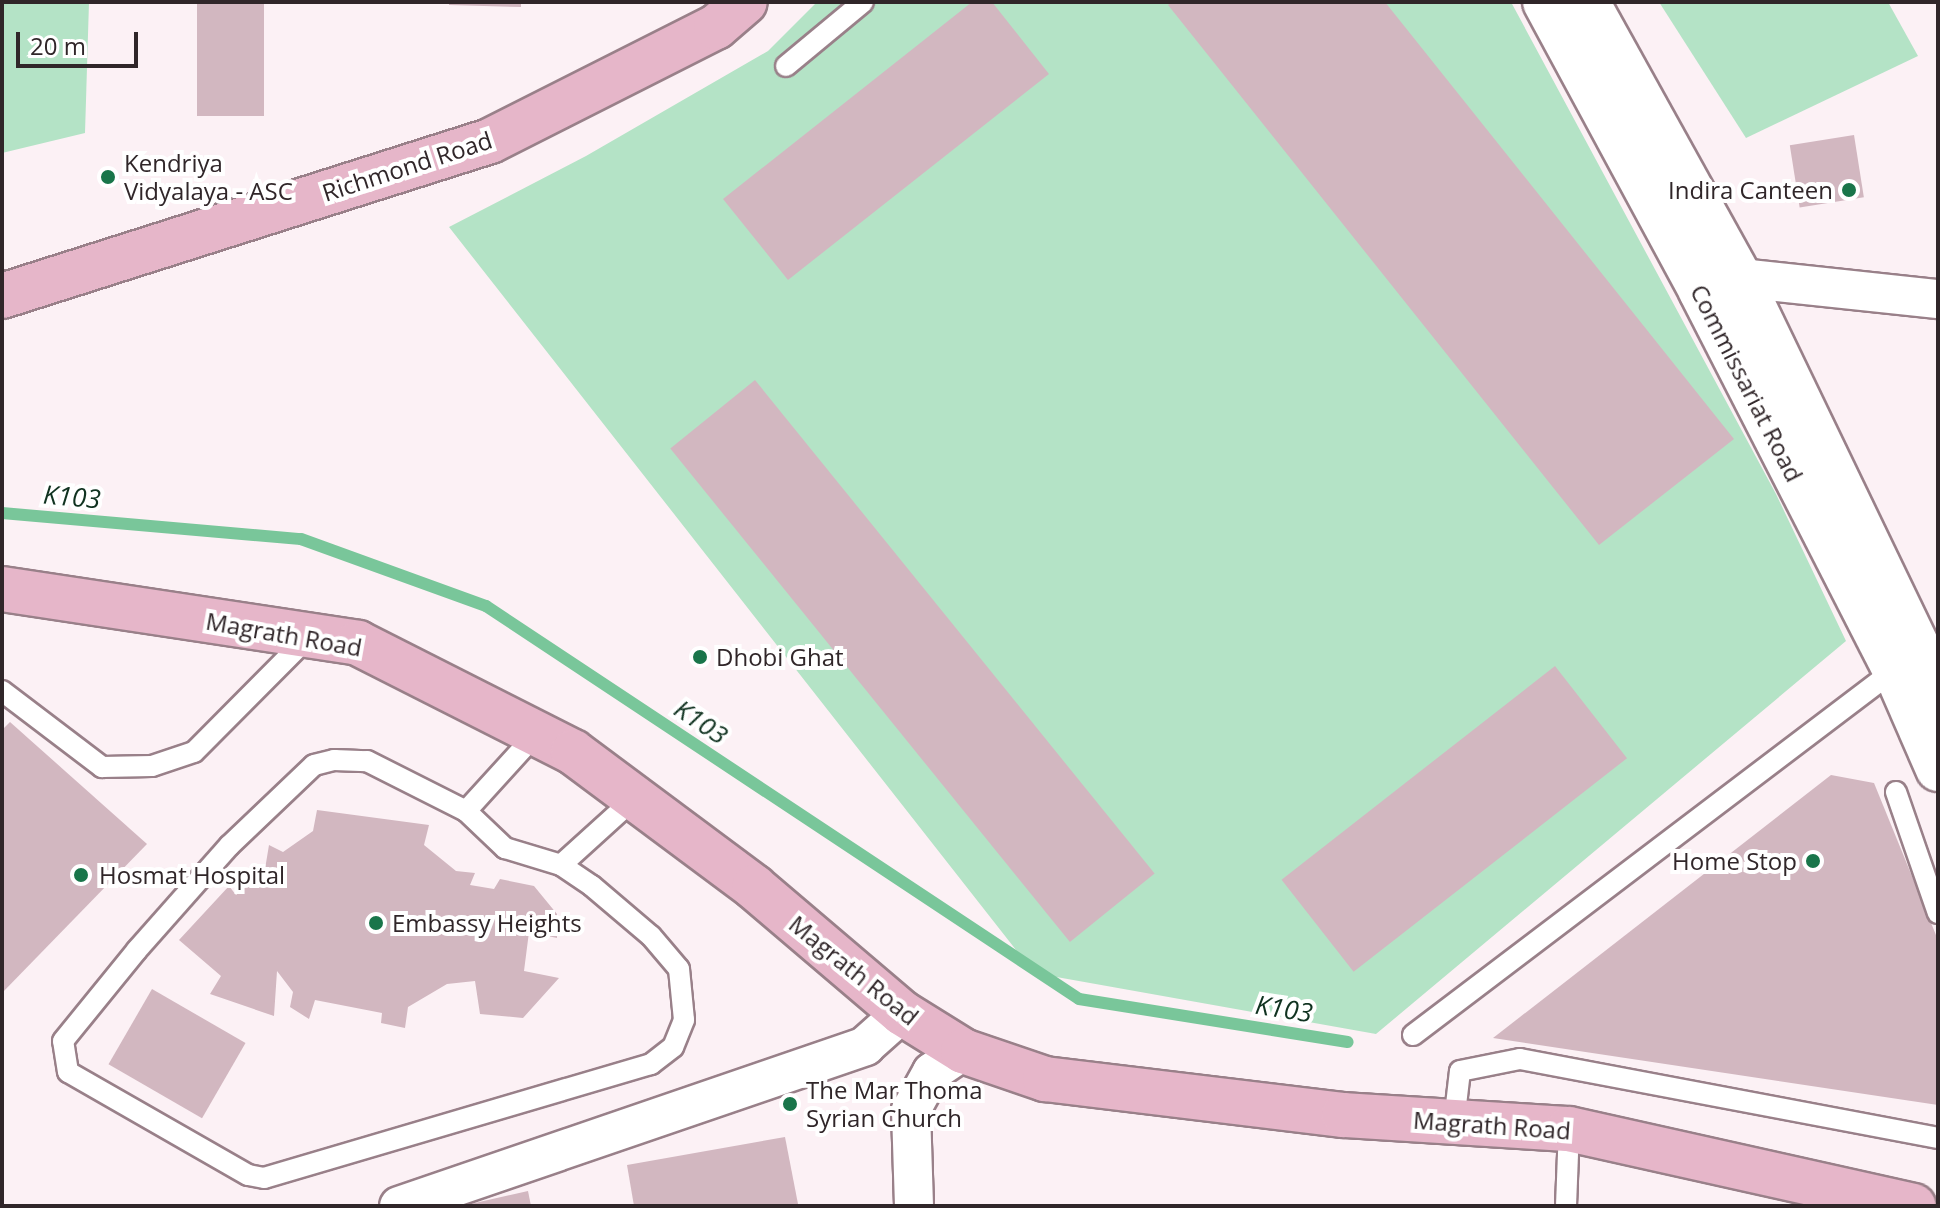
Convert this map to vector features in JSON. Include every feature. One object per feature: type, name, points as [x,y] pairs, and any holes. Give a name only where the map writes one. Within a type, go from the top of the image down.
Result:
[{"type":"main road","name":"Richmond Road","points":[[2,296],[490,141],[716,27],[745,2]]},
{"type":"main road","name":"Commissariat Road","points":[[1545,2],[1720,284]]},
{"type":"main road","name":"Commissariat Road","points":[[1587,2],[1720,284],[1923,681],[1938,769]]},
{"type":"main road","name":"Magrath Road","points":[[2,589],[358,643],[538,732],[635,798],[754,887],[902,1013],[963,1051],[1045,1079],[1145,1094],[1454,1122],[1569,1129],[1800,1194],[1913,1206]]},
{"type":"street","points":[[1720,284],[1938,299]]},
{"type":"street","points":[[399,1206],[865,1046],[902,1013]]},
{"type":"street","points":[[914,1206],[911,1110],[932,1072],[963,1051]]},
{"type":"lane","points":[[786,66],[863,2]]},
{"type":"lane","points":[[2,691],[102,767],[152,766],[194,752],[309,636]]},
{"type":"lane","points":[[1413,1035],[1923,681]]},
{"type":"lane","points":[[466,811],[538,732]]},
{"type":"lane","points":[[367,761],[466,811],[505,848],[561,865],[651,936],[679,969],[684,1020],[673,1047],[651,1064],[264,1178],[248,1175],[68,1072],[63,1041],[229,846],[314,765],[367,761]]},
{"type":"lane","points":[[1896,792],[1938,913]]},
{"type":"lane","points":[[561,865],[635,798]]},
{"type":"lane","points":[[1454,1122],[1460,1071],[1520,1059],[1938,1138]]},
{"type":"lane","points":[[1566,1206],[1569,1129]]},
{"type":"green space","points":[[2,2],[89,2],[85,133],[2,153]]},
{"type":"green space","points":[[817,2],[1511,2],[1776,494],[1846,641],[1376,1034],[1034,973],[449,227],[586,156],[768,51]]},
{"type":"green space","points":[[1659,2],[1888,2],[1918,56],[1746,138]]},
{"type":"building","points":[[197,2],[264,2],[264,116],[197,116]]},
{"type":"building","points":[[449,2],[521,2],[521,7],[449,5]]},
{"type":"building","points":[[972,2],[992,2],[1049,74],[788,280],[723,199]]},
{"type":"building","points":[[1172,2],[1385,2],[1734,439],[1599,545],[1168,5]]},
{"type":"building","points":[[1854,135],[1864,197],[1800,207],[1790,145]]},
{"type":"building","points":[[755,380],[1155,873],[1070,942],[670,449]]},
{"type":"building","points":[[1555,666],[1627,758],[1354,972],[1282,880]]},
{"type":"building","points":[[10,722],[147,844],[2,993],[2,730]]},
{"type":"building","name":"Home Stop","points":[[1831,775],[1874,783],[1938,940],[1938,1105],[1493,1038]]},
{"type":"building","name":"Embassy Heights","points":[[317,810],[429,825],[424,845],[456,871],[475,873],[470,885],[494,889],[500,879],[534,886],[557,914],[557,938],[529,932],[524,971],[559,978],[523,1018],[480,1014],[475,981],[447,984],[408,1007],[405,1028],[381,1023],[382,1013],[315,1000],[309,1019],[290,1007],[293,992],[277,971],[274,1016],[210,994],[221,976],[179,940],[229,886],[236,895],[265,869],[269,845],[283,852],[313,831]]},
{"type":"building","points":[[152,989],[246,1043],[202,1118],[109,1064]]},
{"type":"building","points":[[785,1137],[798,1204],[634,1206],[627,1165]]},
{"type":"building","points":[[528,1191],[531,1206],[466,1206],[466,1205]]},
{"type":"waterway","name":"K103","points":[[2,513],[301,539],[486,606],[1079,999],[1348,1042]]},
{"type":"place","name":"Kendriya Vidyalaya - ASC","points":[[108,177]]},
{"type":"place","name":"Indira Canteen","points":[[1849,190]]},
{"type":"place","name":"Dhobi Ghat","points":[[700,657]]},
{"type":"place","name":"Home Stop","points":[[1813,861]]},
{"type":"place","name":"Hosmat Hospital","points":[[81,875]]},
{"type":"place","name":"Embassy Heights","points":[[376,923]]},
{"type":"place","name":"The Mar Thoma Syrian Church","points":[[790,1104]]}]
